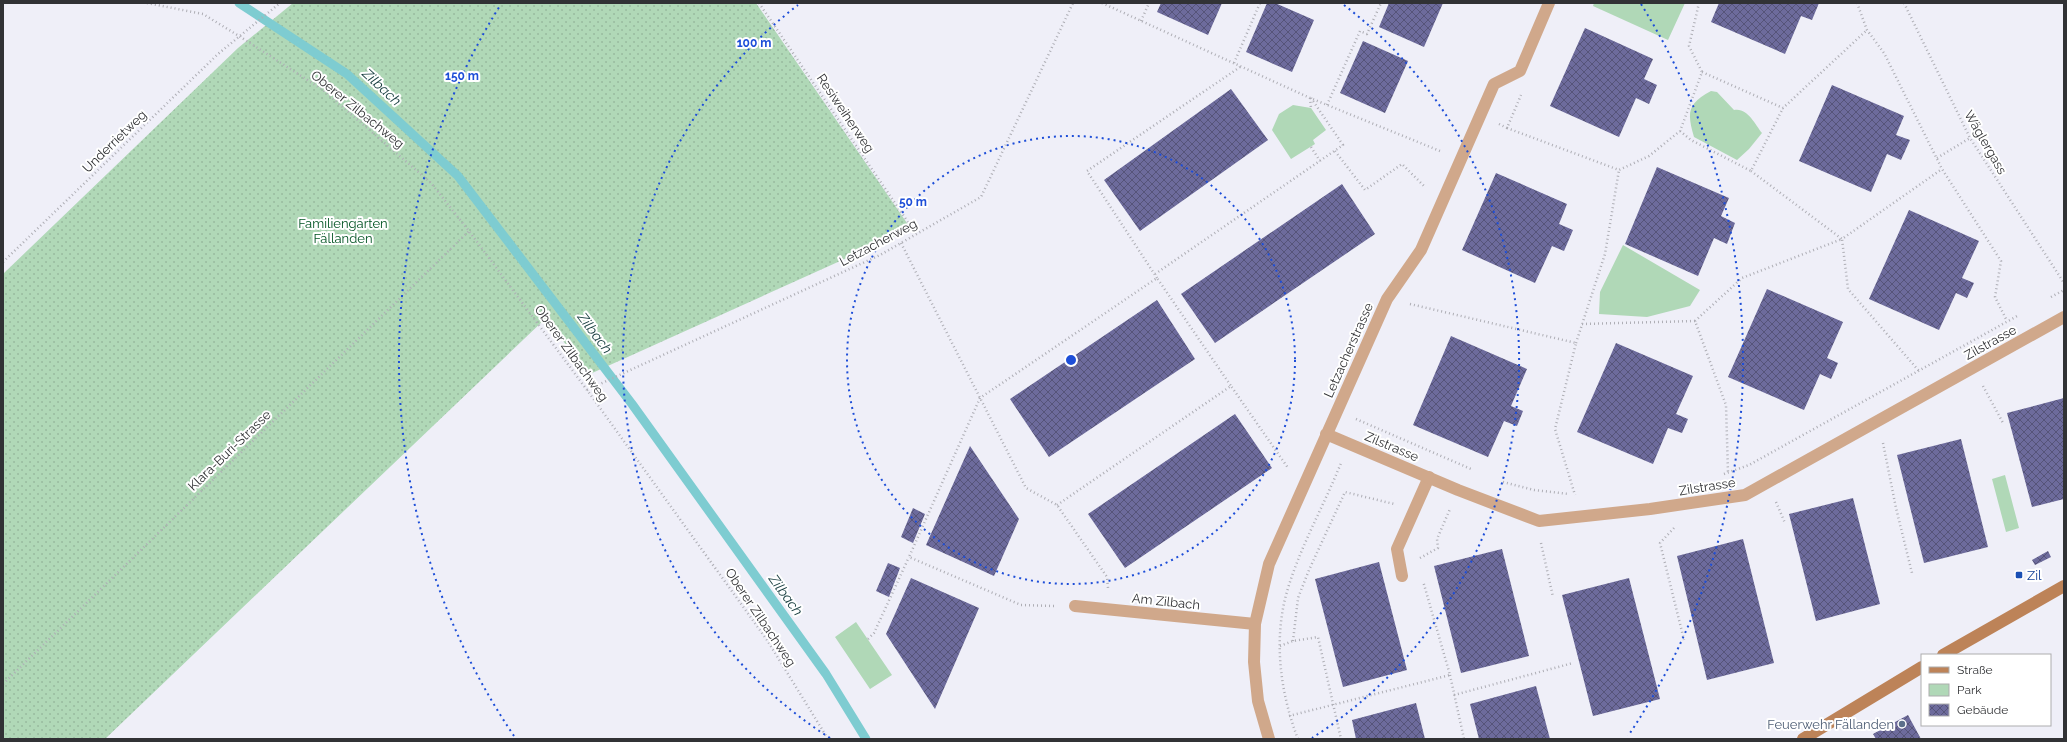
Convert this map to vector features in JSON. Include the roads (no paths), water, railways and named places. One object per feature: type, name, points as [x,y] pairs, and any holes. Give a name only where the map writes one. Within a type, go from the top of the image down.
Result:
[{"type":"main road","points":[[1945,654],[2064,587]]},
{"type":"main road","points":[[1803,739],[1921,668]]},
{"type":"street","name":"Letzacherstrasse","points":[[1269,739],[1258,701],[1254,662],[1255,624],[1269,564],[1387,299],[1421,250],[1494,84],[1520,71],[1549,3]]},
{"type":"street","name":"Zilstrasse","points":[[1326,434],[1458,490],[1540,521],[1686,504],[1745,495],[2064,317]]},
{"type":"street","points":[[1402,576],[1397,549],[1429,478]]},
{"type":"street","name":"Am Zilbach","points":[[1074,606],[1255,624]]},
{"type":"waterway","name":"Zilbach","points":[[239,3],[347,74],[458,176],[632,404],[826,674],[866,739]]},
{"type":"place","name":"Zil","points":[[2019,575]]},
{"type":"place","name":"Feuerwehr Fällanden","points":[[1902,724]]},
{"type":"park label","name":"Familiengärten Fällanden","points":[[343,230]]}]
